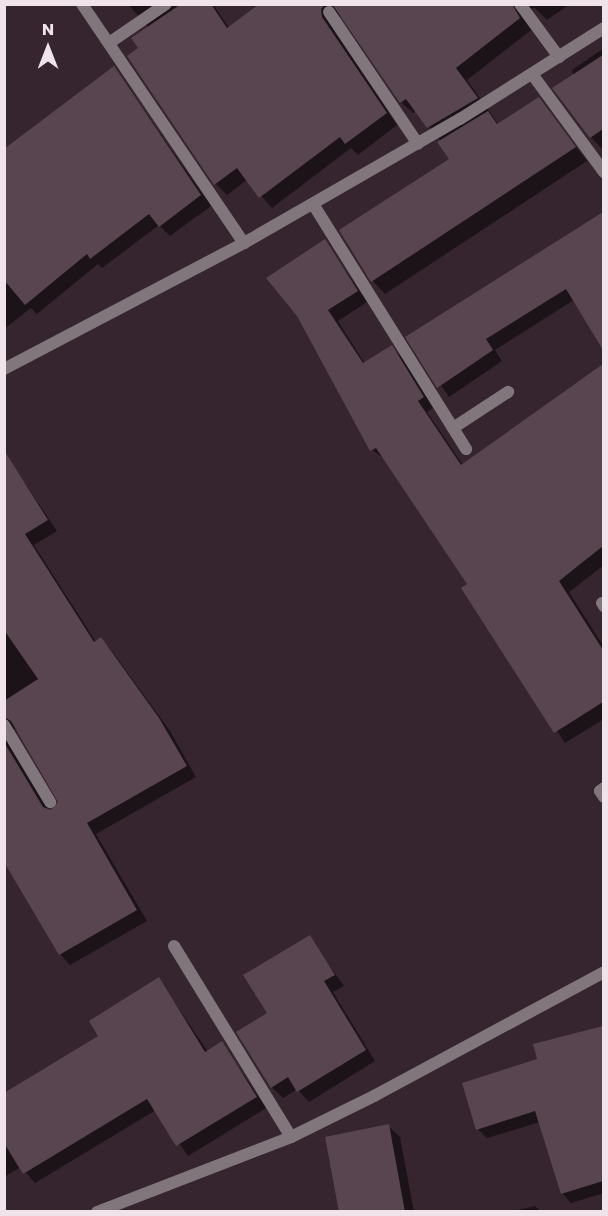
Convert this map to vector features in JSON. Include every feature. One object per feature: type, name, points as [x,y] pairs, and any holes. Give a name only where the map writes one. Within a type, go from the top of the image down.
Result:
[{"type":"street","points":[[82,4],[244,243]]},
{"type":"street","points":[[109,43],[166,4]]},
{"type":"street","points":[[520,4],[559,57]]},
{"type":"street","points":[[329,12],[418,144]]},
{"type":"street","points":[[4,369],[244,243],[313,204],[418,144],[603,28]]},
{"type":"street","points":[[532,74],[603,172]]},
{"type":"street","points":[[313,204],[466,449]]},
{"type":"street","points":[[453,428],[508,392]]},
{"type":"street","points":[[4,725],[50,802]]},
{"type":"street","points":[[603,788],[600,791],[603,797]]},
{"type":"street","points":[[174,946],[291,1137]]},
{"type":"street","points":[[97,1212],[291,1137],[374,1096],[603,972]]},
{"type":"building","points":[[181,4],[211,4],[227,28],[259,4],[326,4],[321,9],[322,17],[387,113],[345,144],[340,137],[259,198],[237,168],[214,185],[127,56],[138,48],[131,38]]},
{"type":"building","points":[[332,4],[512,4],[520,18],[456,68],[478,98],[427,128],[406,99],[400,103]]},
{"type":"building","points":[[603,55],[603,129],[590,138],[552,88]]},
{"type":"building","points":[[114,66],[201,195],[159,227],[149,214],[90,259],[87,254],[25,305],[4,280],[4,149]]},
{"type":"building","points":[[539,97],[576,147],[371,282],[339,230],[449,159],[437,142],[488,111],[497,124]]},
{"type":"building","points":[[603,212],[603,350],[566,289],[486,339],[493,350],[437,388],[405,337]]},
{"type":"building","points":[[325,239],[358,291],[328,310],[363,363],[392,345],[424,397],[418,401],[461,465],[603,364],[603,546],[559,581],[603,650],[603,702],[554,733],[461,588],[467,584],[376,448],[370,451],[297,316],[266,278]]},
{"type":"building","points":[[4,450],[48,520],[25,534],[94,642],[101,637],[159,718],[187,766],[87,823],[137,910],[59,955],[4,862],[4,742],[43,807],[51,810],[58,802],[11,721],[4,717],[4,701],[38,679],[4,630]]},
{"type":"building","points":[[310,935],[335,975],[324,981],[366,1050],[297,1092],[288,1077],[271,1088],[236,1032],[267,1013],[243,975]]},
{"type":"building","points":[[159,977],[205,1052],[222,1041],[257,1097],[176,1146],[147,1099],[23,1174],[4,1143],[4,1093],[98,1036],[89,1021]]},
{"type":"building","points":[[603,1026],[603,1181],[561,1194],[535,1111],[476,1130],[462,1083],[537,1059],[533,1044]]},
{"type":"building","points":[[389,1124],[405,1212],[339,1212],[325,1137]]}]
